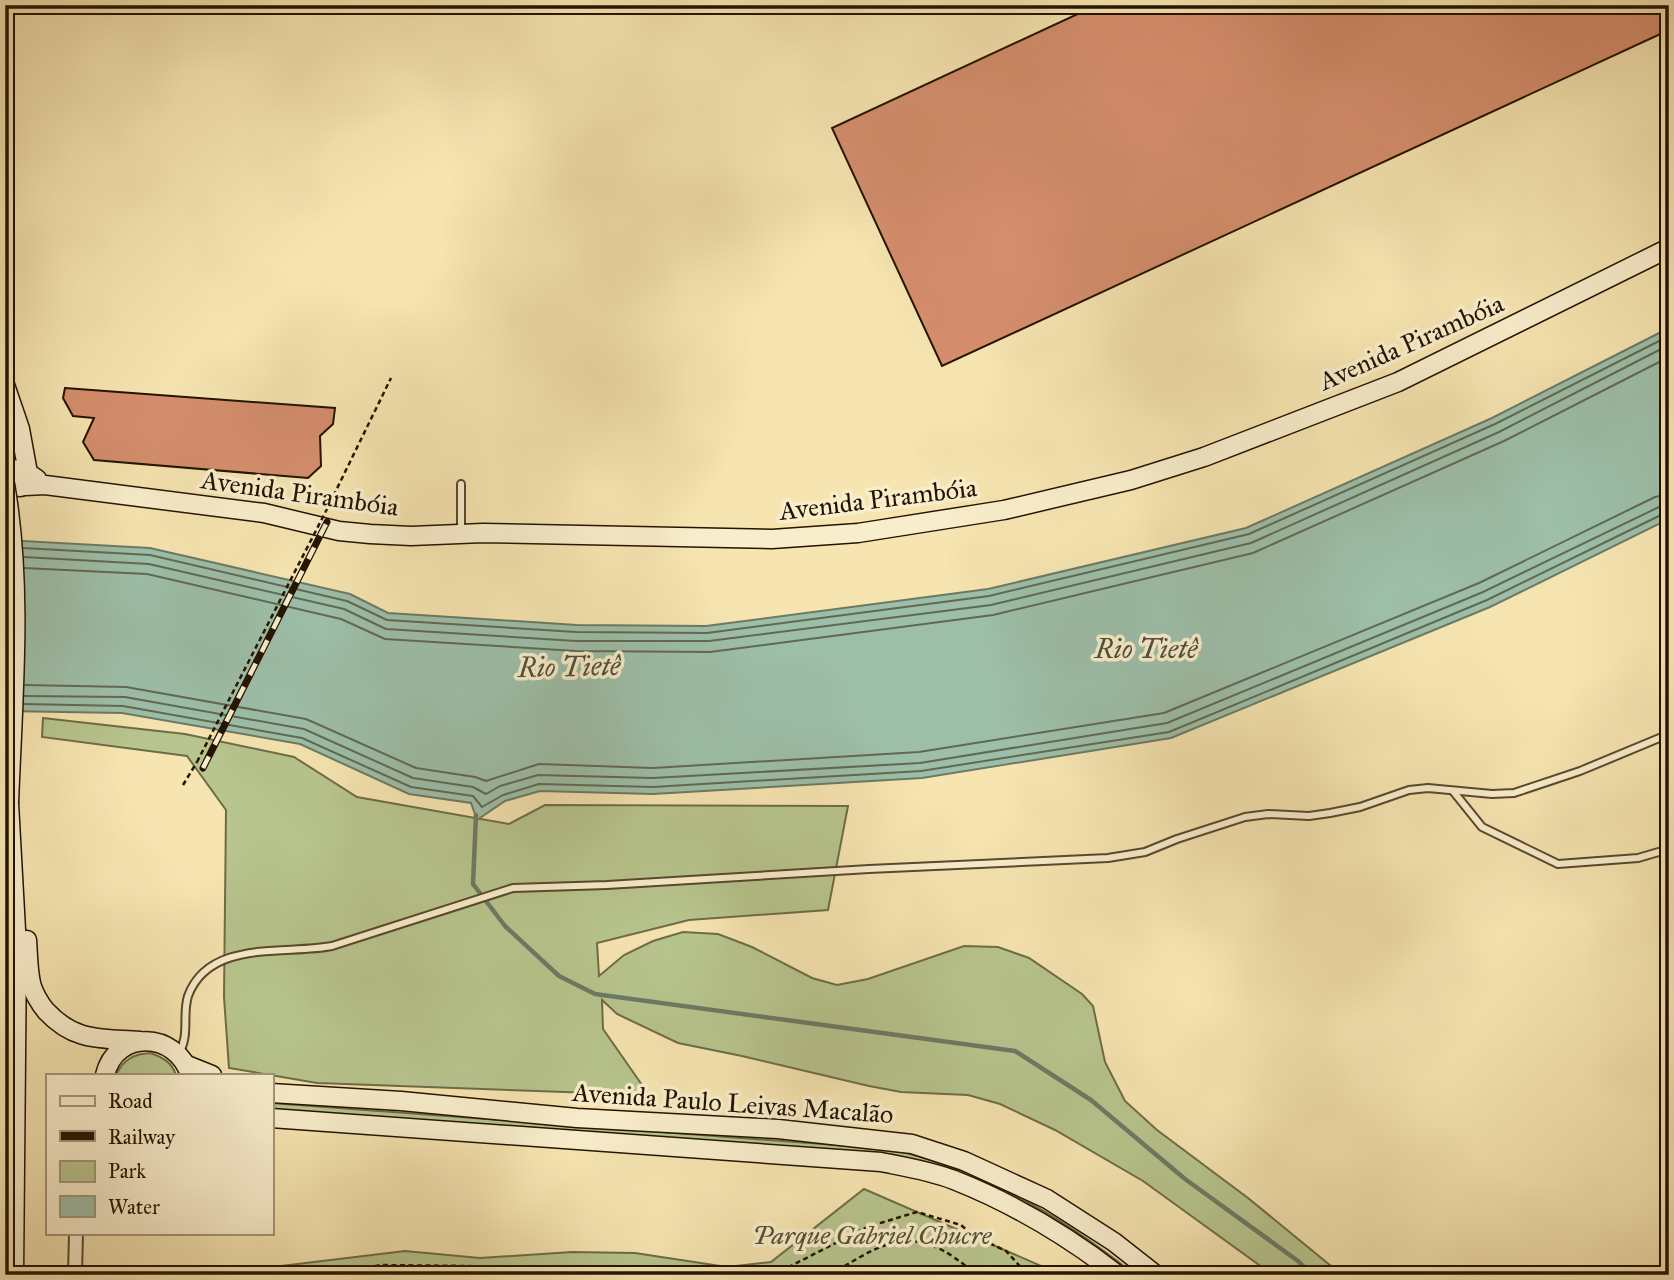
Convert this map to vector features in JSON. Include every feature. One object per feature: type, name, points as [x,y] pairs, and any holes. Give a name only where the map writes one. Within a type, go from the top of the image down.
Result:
[{"type":"main road","name":"Avenida Pirambóia","points":[[5,467],[15,483],[264,513],[339,531],[370,534],[772,539],[858,533],[1028,505],[1130,480],[1275,431],[1352,398],[1398,382],[1669,248]]},
{"type":"main road","points":[[5,386],[20,429],[12,524],[14,598],[9,803],[17,948],[15,1275]]},
{"type":"main road","points":[[15,915],[26,930],[31,984],[41,1005],[60,1025],[88,1037],[154,1041],[167,1045],[185,1065],[209,1074]]},
{"type":"main road","points":[[105,1074],[114,1055],[126,1046],[140,1041]]},
{"type":"main road","name":"Avenida Paulo Leivas Macalão","points":[[273,1093],[401,1101],[577,1118],[778,1129],[912,1144],[976,1166],[1047,1199],[1114,1242],[1156,1275]]},
{"type":"main road","name":"Avenida Paulo Leivas Macalão","points":[[273,1118],[881,1162],[953,1180],[983,1194],[1067,1239],[1118,1275]]},
{"type":"street","points":[[75,1275],[76,1234]]},
{"type":"lane","points":[[461,484],[461,534]]},
{"type":"lane","points":[[185,1065],[188,996],[199,976],[219,961],[244,952],[309,950],[332,946],[445,911],[495,892],[513,888],[562,885],[607,886],[869,869],[1108,858],[1144,852],[1245,817],[1268,814],[1309,816],[1360,807],[1409,790],[1428,788],[1492,794],[1528,789],[1669,734]]},
{"type":"lane","points":[[1452,790],[1482,827],[1558,864],[1638,858],[1669,849]]},
{"type":"path","points":[[183,785],[326,511],[391,378]]},
{"type":"path","points":[[773,1275],[867,1227],[917,1212],[961,1225],[974,1236],[1006,1251],[1028,1275]]},
{"type":"path","points":[[830,1275],[872,1249],[905,1239],[939,1247],[968,1267],[971,1275]]},
{"type":"path","points":[[334,1275],[380,1265],[468,1266],[641,1275]]},
{"type":"path","points":[[960,1275],[968,1267]]},
{"type":"green space","points":[[43,718],[185,734],[294,757],[357,797],[509,824],[545,805],[848,806],[828,910],[689,920],[597,943],[599,976],[624,955],[653,941],[683,932],[718,934],[752,947],[812,978],[837,985],[868,979],[964,946],[998,947],[1029,958],[1082,994],[1093,1006],[1105,1062],[1125,1101],[1157,1130],[1248,1198],[1342,1275],[1267,1275],[1259,1265],[1143,1181],[1055,1130],[1000,1104],[968,1095],[901,1092],[869,1086],[678,1043],[617,1014],[602,1000],[603,1029],[649,1095],[317,1083],[229,1068],[224,997],[226,810],[187,756],[42,737]]},
{"type":"green space","points":[[150,1053],[159,1056],[172,1067],[176,1074],[117,1074],[122,1065],[138,1055]]},
{"type":"green space","points":[[273,1103],[890,1149],[958,1169],[1020,1198],[1079,1233],[1135,1275],[1126,1275],[925,1164],[273,1111]]},
{"type":"green space","name":"Parque Gabriel Chucre","points":[[864,1189],[1062,1275],[206,1275],[405,1251],[480,1258],[572,1252],[635,1253],[727,1267],[771,1262]]},
{"type":"water","name":"Rio Tietê","points":[[1669,328],[1669,519],[1490,607],[1171,738],[922,778],[653,794],[540,791],[505,801],[477,820],[471,803],[409,794],[300,744],[122,713],[5,711],[5,540],[150,548],[350,594],[388,613],[577,625],[706,626],[988,589],[1246,528],[1492,418]]},
{"type":"building","points":[[1097,5],[1669,5],[1669,30],[942,366],[832,128]]},
{"type":"building","points":[[65,388],[335,408],[333,424],[320,436],[321,466],[308,478],[94,460],[83,442],[94,418],[73,416],[63,398]]},
{"type":"waterway","points":[[476,815],[473,884],[505,926],[559,976],[595,994],[1015,1051],[1091,1100],[1185,1179],[1298,1261],[1312,1275]]},
{"type":"railway","points":[[203,768],[327,522]]}]
